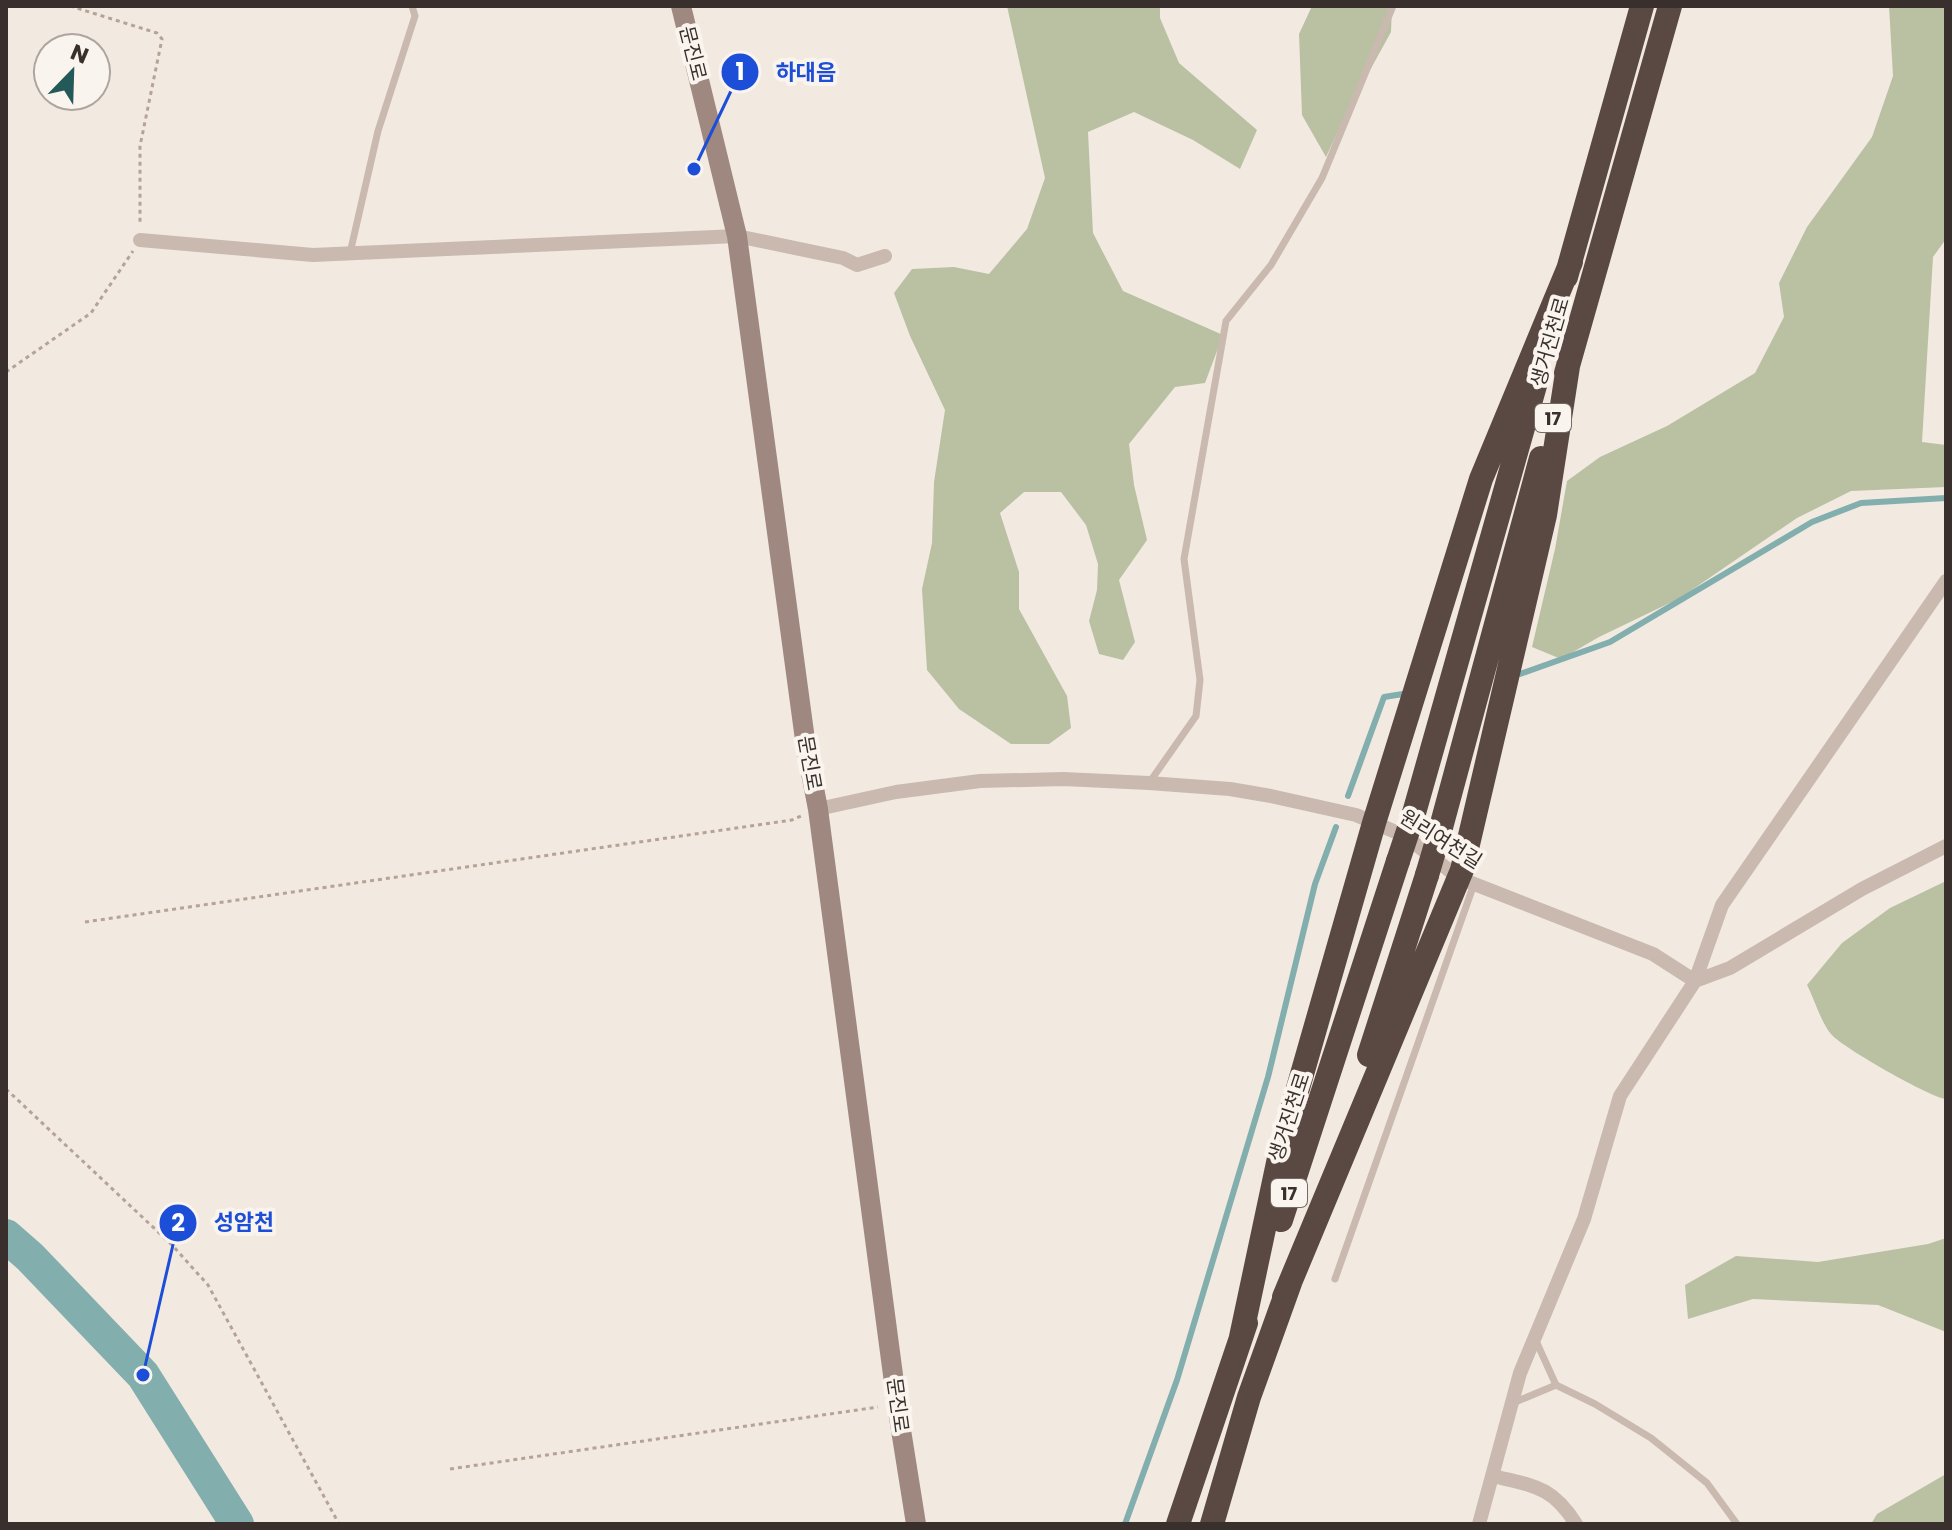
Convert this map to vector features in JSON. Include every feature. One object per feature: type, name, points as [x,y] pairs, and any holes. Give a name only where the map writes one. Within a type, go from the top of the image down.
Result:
[{"type":"highway","name":"생거진천로","points":[[1178,1524],[1275,1242],[1289,1191],[1414,813],[1642,6]]},
{"type":"highway","name":"생거진천로","points":[[1284,1297],[1398,972],[1670,6]]},
{"type":"highway","points":[[1241,1337],[1282,1144],[1374,823],[1481,479],[1571,262]]},
{"type":"highway","points":[[1284,1297],[1467,881],[1545,515],[1569,360]]},
{"type":"highway","name":"17","points":[[1212,1524],[1249,1397],[1284,1297]]},
{"type":"street","name":"문진로","points":[[681,6],[737,236],[806,747],[818,809],[897,1405],[916,1524]]},
{"type":"street","points":[[140,240],[313,255],[737,236],[843,258],[857,265],[885,256]]},
{"type":"street","points":[[1479,1524],[1511,1403],[1584,1219],[1620,1096],[1695,981],[1722,905],[1946,581]]},
{"type":"street","name":"원리여천길","points":[[818,809],[896,792],[980,781],[1063,779],[1230,789],[1356,815],[1405,836],[1467,881],[1653,954],[1695,981]]},
{"type":"street","points":[[1695,981],[1730,968],[1862,889],[1946,846]]},
{"type":"street","points":[[1493,1476],[1539,1487],[1563,1503],[1576,1524]]},
{"type":"lane","points":[[350,253],[378,131],[415,16],[412,6]]},
{"type":"lane","points":[[1149,783],[1196,716],[1200,680],[1184,559],[1226,321],[1271,265],[1322,178],[1393,6]]},
{"type":"lane","points":[[1335,1279],[1467,881]]},
{"type":"lane","points":[[1535,1337],[1556,1385],[1595,1404],[1651,1438],[1707,1483],[1737,1524]]},
{"type":"lane","points":[[1511,1403],[1556,1385]]},
{"type":"path","points":[[6,372],[91,313],[140,240],[140,146],[162,39],[157,33],[70,6]]},
{"type":"path","points":[[85,922],[792,820],[818,809]]},
{"type":"path","points":[[6,1089],[172,1245],[208,1285],[339,1524]]},
{"type":"path","points":[[450,1469],[897,1405]]},
{"type":"green space","points":[[1007,6],[1160,6],[1160,18],[1179,63],[1257,130],[1240,169],[1193,140],[1134,112],[1088,132],[1093,233],[1123,291],[1223,335],[1205,383],[1175,387],[1129,444],[1134,485],[1147,540],[1119,580],[1135,642],[1123,660],[1099,654],[1089,621],[1097,590],[1098,564],[1086,525],[1061,492],[1024,492],[1000,513],[1019,572],[1019,609],[1067,696],[1071,728],[1049,744],[1011,744],[959,709],[927,670],[922,589],[932,543],[934,482],[945,410],[910,336],[894,293],[912,269],[954,267],[989,274],[1027,229],[1045,178]]},
{"type":"green space","points":[[1312,6],[1392,6],[1391,32],[1326,157],[1302,115],[1299,34]]},
{"type":"green space","points":[[1889,6],[1946,6],[1946,239],[1933,257],[1922,442],[1946,445],[1946,487],[1851,491],[1797,518],[1680,598],[1561,659],[1532,647],[1567,481],[1600,457],[1667,426],[1755,373],[1784,317],[1779,283],[1807,227],[1872,137],[1893,76]]},
{"type":"green space","points":[[1946,881],[1946,1099],[1906,1081],[1839,1041],[1825,1025],[1807,985],[1842,943],[1890,908]]},
{"type":"green space","points":[[1946,1238],[1946,1332],[1878,1305],[1753,1299],[1688,1319],[1685,1285],[1736,1256],[1818,1262],[1928,1244]]},
{"type":"green space","points":[[1946,1474],[1946,1524],[1871,1524],[1877,1514]]},
{"type":"waterway","points":[[1520,674],[1610,642],[1812,522],[1861,503],[1946,498]]},
{"type":"waterway","points":[[1348,796],[1384,697],[1409,693]]},
{"type":"waterway","points":[[1125,1524],[1177,1380],[1268,1077],[1315,884],[1336,827]]},
{"type":"waterway","points":[[6,1236],[143,1375],[237,1524]]},
{"type":"place","name":"하대음","points":[[694,169]]},
{"type":"place","name":"성암천","points":[[143,1375]]}]
